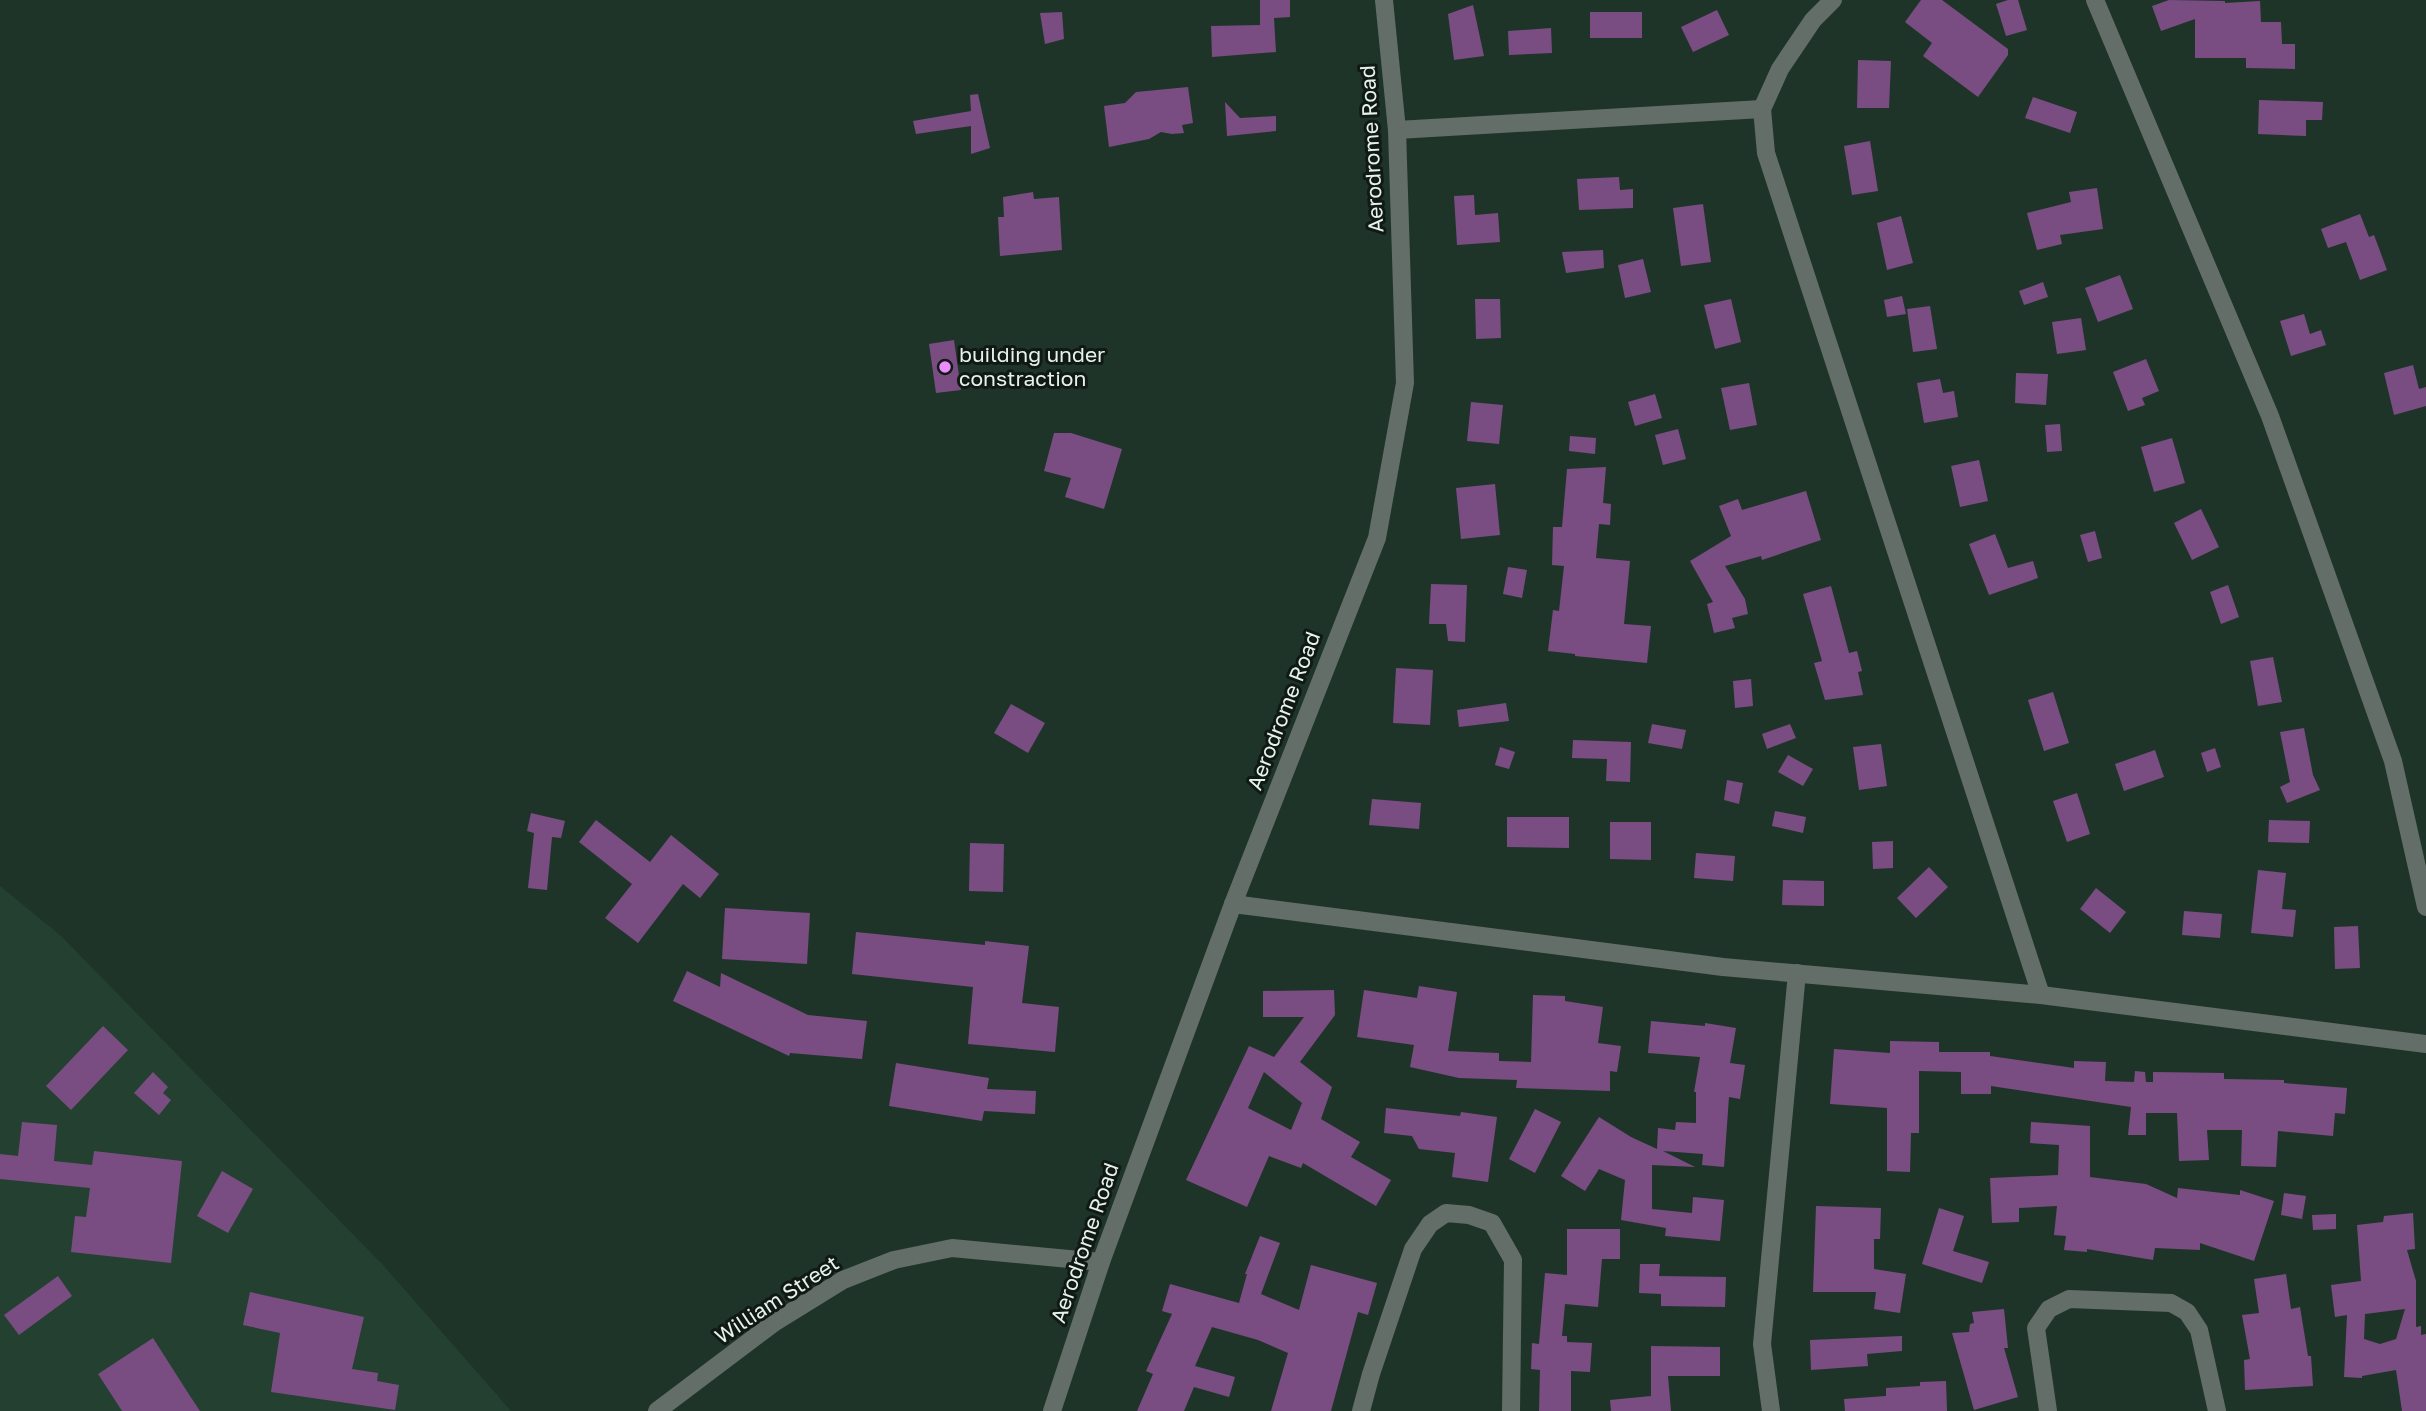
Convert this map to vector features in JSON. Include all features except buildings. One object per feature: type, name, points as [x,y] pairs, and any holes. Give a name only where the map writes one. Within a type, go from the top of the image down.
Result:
[{"type":"street","name":"Aerodrome Road","points":[[1052,1411],[1101,1262],[1233,904],[1377,538],[1405,383],[1396,130],[1384,0]]},
{"type":"street","points":[[1833,0],[1813,20],[1780,69],[1762,109],[1766,153],[2041,995]]},
{"type":"street","points":[[2095,0],[2270,416],[2393,761],[2426,906]]},
{"type":"street","points":[[1396,130],[1762,109]]},
{"type":"street","points":[[1233,904],[1709,965],[2041,995],[2426,1044]]},
{"type":"street","points":[[1771,1411],[1762,1345],[1797,973]]},
{"type":"street","points":[[1361,1411],[1413,1249],[1430,1224],[1446,1213],[1469,1215],[1492,1223],[1513,1259],[1511,1411]]},
{"type":"street","name":"William Street","points":[[657,1411],[775,1322],[843,1280],[894,1260],[952,1248],[1101,1262]]},
{"type":"street","points":[[2048,1411],[2036,1328],[2049,1309],[2069,1300],[2171,1303],[2187,1312],[2199,1330],[2217,1411]]},
{"type":"shaded area","points":[[0,886],[61,936],[383,1265],[511,1411],[0,1411]]},
{"type":"place","name":"building under constraction","points":[[945,367]]}]
